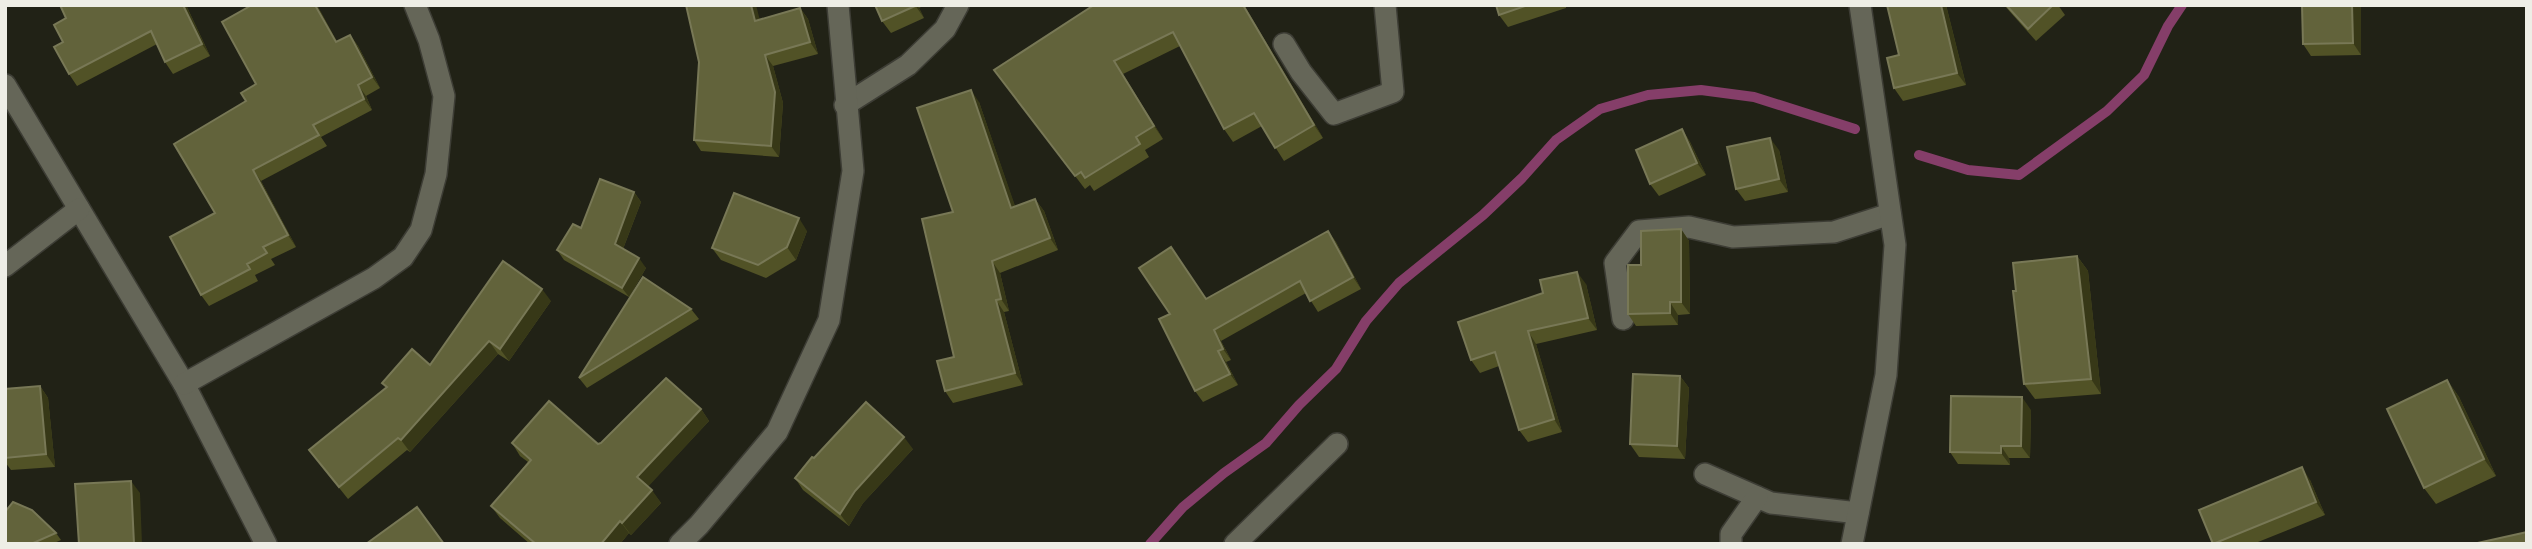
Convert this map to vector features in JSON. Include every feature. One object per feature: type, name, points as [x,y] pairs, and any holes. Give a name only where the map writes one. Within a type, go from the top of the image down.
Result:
[{"type":"street","points":[[184,384],[373,278],[403,257],[421,230],[436,174],[444,96],[429,40],[415,5]]},
{"type":"street","points":[[680,544],[777,432],[829,320],[852,171],[838,5]]},
{"type":"street","points":[[845,105],[908,65],[946,29],[958,5]]},
{"type":"street","points":[[1284,44],[1301,72],[1334,114],[1393,92],[1385,5]]},
{"type":"street","points":[[1852,544],[1886,375],[1895,245],[1860,5]]},
{"type":"street","points":[[5,85],[184,384],[266,544]]},
{"type":"street","points":[[5,266],[79,209]]},
{"type":"street","points":[[1623,318],[1615,263],[1639,231],[1689,227],[1733,237],[1834,232],[1891,214]]},
{"type":"street","points":[[1235,544],[1337,444]]},
{"type":"street","points":[[1705,474],[1771,503],[1858,513]]},
{"type":"street","points":[[1731,544],[1731,534],[1758,497]]},
{"type":"building","points":[[60,5],[183,5],[202,44],[165,62],[151,31],[69,74],[54,47],[63,42],[54,25],[66,18]]},
{"type":"building","points":[[252,5],[315,5],[336,42],[350,35],[372,77],[358,85],[364,99],[313,125],[319,135],[253,170],[288,235],[263,247],[267,253],[247,264],[250,269],[201,295],[170,237],[215,213],[174,144],[246,101],[241,93],[256,84],[222,22]]},
{"type":"building","points":[[686,5],[751,5],[755,21],[800,8],[810,42],[765,55],[775,92],[771,146],[694,140],[699,62]]},
{"type":"building","points":[[875,5],[915,5],[915,6],[882,21]]},
{"type":"building","points":[[1094,5],[1243,5],[1314,125],[1275,148],[1254,113],[1224,129],[1173,32],[1114,61],[1154,126],[1136,137],[1140,144],[1085,178],[1081,172],[1075,176],[994,70]]},
{"type":"building","points":[[1496,5],[1528,5],[1499,15]]},
{"type":"building","points":[[1887,5],[1941,5],[1957,73],[1894,88],[1887,58],[1899,55]]},
{"type":"building","points":[[2006,5],[2053,5],[2028,29]]},
{"type":"building","points":[[2302,5],[2352,5],[2353,43],[2303,44]]},
{"type":"building","points":[[971,90],[1011,208],[1035,199],[1050,238],[992,261],[1001,299],[996,300],[1015,373],[945,391],[937,361],[954,357],[922,219],[953,212],[917,108]]},
{"type":"building","points":[[1682,129],[1697,163],[1650,184],[1636,150]]},
{"type":"building","points":[[1770,138],[1779,179],[1736,189],[1727,147]]},
{"type":"building","points":[[600,179],[634,192],[615,244],[639,258],[622,288],[557,250],[573,224],[581,228]]},
{"type":"building","points":[[734,193],[799,218],[787,247],[758,265],[712,248]]},
{"type":"building","points":[[1681,229],[1681,302],[1670,302],[1670,313],[1628,314],[1628,265],[1641,265],[1641,231]]},
{"type":"building","points":[[1328,231],[1353,277],[1310,301],[1300,281],[1214,330],[1223,349],[1218,351],[1230,374],[1195,391],[1159,319],[1170,314],[1139,268],[1171,247],[1206,299]]},
{"type":"building","points":[[2077,256],[2091,379],[2024,384],[2013,291],[2016,291],[2013,263]]},
{"type":"building","points":[[503,261],[542,289],[500,349],[489,341],[401,440],[398,438],[339,487],[309,450],[387,387],[382,383],[412,349],[430,365]]},
{"type":"building","points":[[1577,272],[1588,318],[1528,331],[1554,419],[1519,430],[1495,352],[1471,360],[1458,322],[1543,293],[1540,280]]},
{"type":"building","points":[[643,277],[691,309],[579,378]]},
{"type":"building","points":[[1633,374],[1680,376],[1677,446],[1630,444]]},
{"type":"building","points":[[666,378],[701,409],[637,477],[652,490],[601,544],[536,544],[491,506],[531,460],[512,443],[549,401],[598,444]]},
{"type":"building","points":[[2447,380],[2484,459],[2424,488],[2387,409]]},
{"type":"building","points":[[40,386],[46,454],[5,458],[5,389]]},
{"type":"building","points":[[1951,396],[2022,397],[2021,446],[2001,446],[2001,453],[1950,452]]},
{"type":"building","points":[[866,402],[904,437],[855,491],[840,514],[795,478]]},
{"type":"building","points":[[2302,467],[2316,502],[2213,544],[2199,510]]},
{"type":"building","points":[[131,481],[134,544],[79,544],[75,484]]},
{"type":"building","points":[[13,502],[32,510],[56,533],[31,544],[6,543],[5,512]]},
{"type":"building","points":[[417,507],[444,544],[366,544]]},
{"type":"building","points":[[2527,532],[2527,544],[2473,544]]},
{"type":"waterway","points":[[1919,155],[1968,170],[2019,175],[2107,111],[2144,75],[2168,26],[2182,5]]},
{"type":"waterway","points":[[1150,544],[1183,507],[1266,443],[1299,405],[1336,369],[1366,321],[1399,283],[1483,215],[1522,178],[1556,140],[1600,109],[1648,95],[1701,90],[1754,97],[1855,129]]}]
